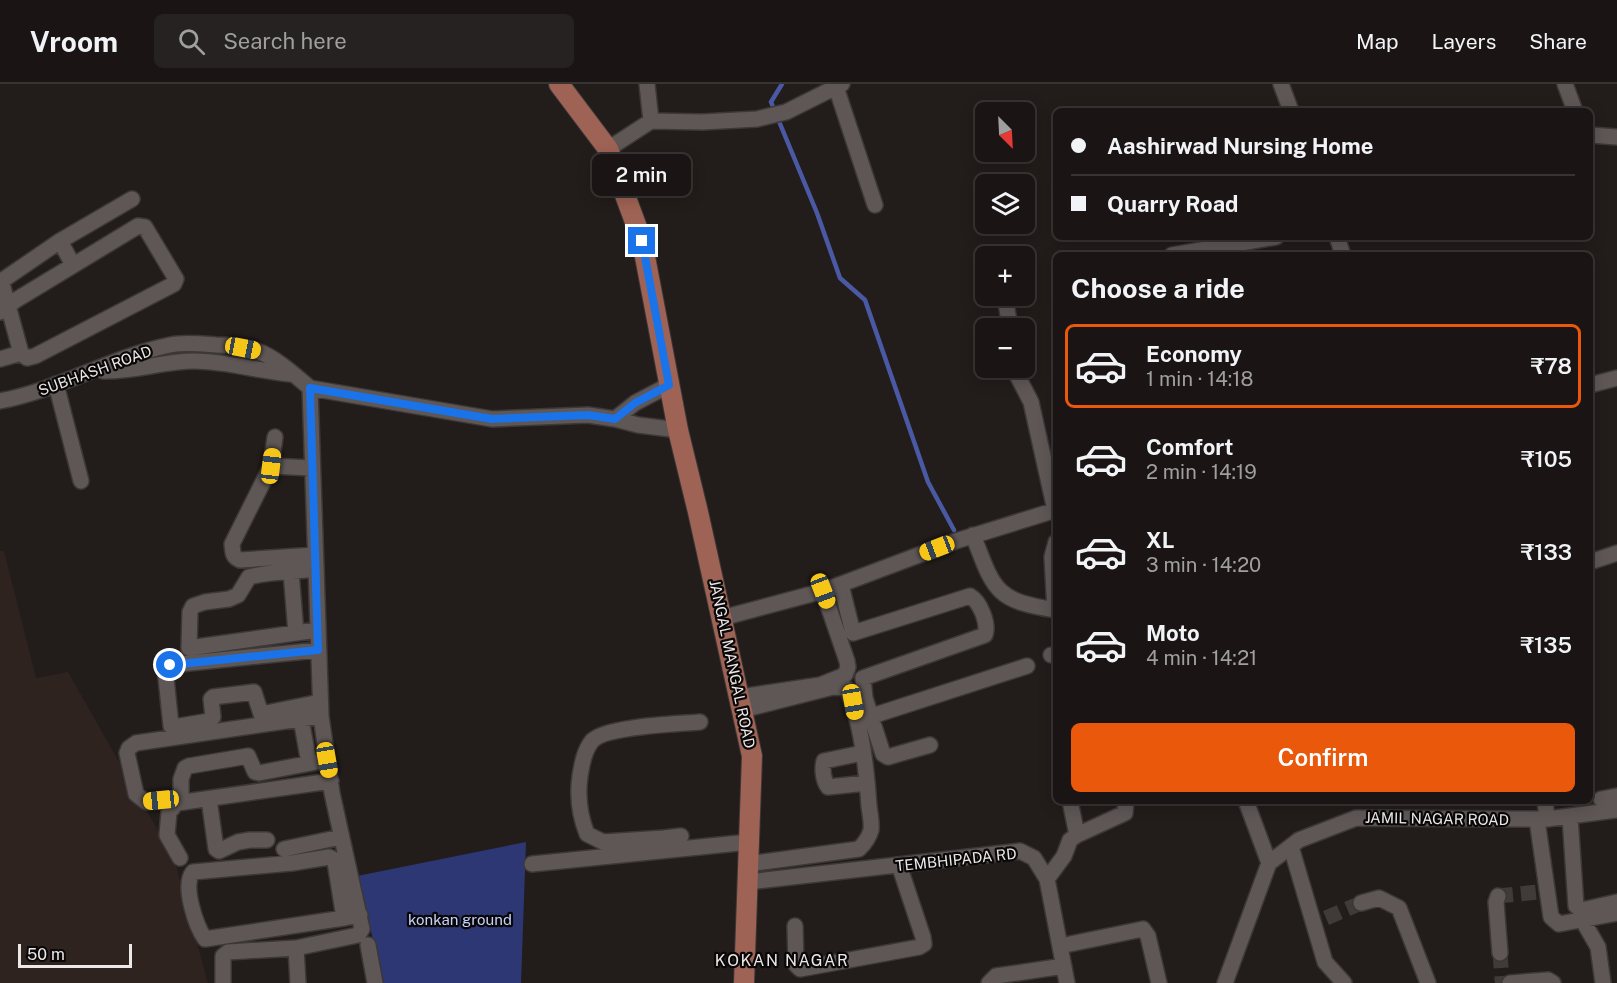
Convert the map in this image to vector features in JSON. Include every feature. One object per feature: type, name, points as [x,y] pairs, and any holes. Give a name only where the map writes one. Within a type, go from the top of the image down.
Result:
[{"type":"main road","name":"JANGAL MANGAL ROAD","points":[[559,84],[608,149],[642,241],[678,430],[753,756],[744,983]]},
{"type":"street","points":[[647,84],[651,121]]},
{"type":"street","points":[[1281,84],[1291,108]]},
{"type":"street","points":[[1565,84],[1574,108]]},
{"type":"street","points":[[608,149],[651,121],[757,119],[776,115],[839,85],[875,205]]},
{"type":"street","points":[[1593,135],[1617,137]]},
{"type":"street","points":[[4,309],[138,226],[145,227],[176,279],[174,284],[35,356],[27,358],[21,353],[4,309],[1,281],[60,241],[132,200]]},
{"type":"street","points":[[1189,252],[1259,240]]},
{"type":"street","points":[[60,241],[73,265]]},
{"type":"street","name":"SUBHASH ROAD","points":[[0,401],[26,396],[88,371],[172,344],[227,345],[259,351],[294,374],[310,388]]},
{"type":"street","points":[[0,359],[21,353]]},
{"type":"street","points":[[1019,378],[1031,402],[1053,501]]},
{"type":"street","points":[[1593,384],[1617,378]]},
{"type":"street","points":[[56,384],[81,481]]},
{"type":"street","points":[[615,419],[635,403],[669,385]]},
{"type":"street","points":[[223,983],[223,956],[228,952],[296,948],[358,934],[362,929],[341,837],[327,760],[321,709],[310,388],[492,419],[588,415],[678,430]]},
{"type":"street","points":[[275,437],[271,466],[232,544],[233,553],[240,560],[315,562]]},
{"type":"street","points":[[271,466],[312,468]]},
{"type":"street","points":[[722,618],[823,591],[973,536],[1053,511]]},
{"type":"street","points":[[973,536],[996,587],[1008,598],[1053,609]]},
{"type":"street","points":[[1053,553],[1053,575]]},
{"type":"street","points":[[1593,561],[1617,553]]},
{"type":"street","points":[[315,562],[291,572],[266,572],[249,577],[238,595],[193,606],[190,612],[189,648],[317,630]]},
{"type":"street","points":[[291,572],[297,633]]},
{"type":"street","points":[[841,585],[853,633],[970,596],[976,600],[987,628],[985,635],[862,678],[883,754],[888,757],[930,745]]},
{"type":"street","points":[[741,704],[820,685],[845,675],[848,667],[847,661],[823,591]]},
{"type":"street","points":[[318,650],[170,665],[166,678],[171,726],[174,727],[208,721],[213,717],[211,699],[213,697],[247,691],[254,692],[261,714],[321,709]]},
{"type":"street","points":[[872,716],[1027,666]]},
{"type":"street","points":[[741,704],[833,687],[846,688],[853,702],[867,783],[871,829],[867,842],[859,849],[748,873]]},
{"type":"street","points":[[321,709],[301,719],[136,743],[129,748],[127,753],[136,794],[146,802],[176,799],[181,796],[182,774],[189,766],[248,756],[255,772],[259,773],[327,760]]},
{"type":"street","points":[[301,719],[309,763]]},
{"type":"street","points":[[700,722],[608,732],[593,740],[583,759],[578,793],[580,815],[587,834],[603,842],[665,844],[749,842]]},
{"type":"street","points":[[862,753],[824,761],[822,766],[828,787],[867,783]]},
{"type":"street","points":[[180,858],[167,835],[169,812],[177,803],[331,781]]},
{"type":"street","points":[[1600,799],[1617,796]]},
{"type":"street","points":[[209,799],[216,849],[219,851],[230,845],[250,840],[267,840]]},
{"type":"street","points":[[1071,804],[1077,835]]},
{"type":"street","points":[[1047,879],[1064,856],[1070,840],[1125,813],[1126,804]]},
{"type":"street","points":[[1225,983],[1269,862],[1247,804]]},
{"type":"street","points":[[1544,804],[1542,819],[1542,892],[1551,917],[1559,924],[1617,913]]},
{"type":"street","name":"JAMIL NAGAR ROAD","points":[[1269,862],[1299,840],[1356,818],[1542,819],[1617,810]]},
{"type":"street","points":[[1569,817],[1576,906],[1582,910],[1617,902]]},
{"type":"street","points":[[532,864],[665,844],[681,836]]},
{"type":"street","points":[[284,849],[341,837]]},
{"type":"street","points":[[1290,847],[1320,921],[1325,962],[1344,983]]},
{"type":"street","name":"TEMBHIPADA RD","points":[[748,873],[899,865],[1020,851],[1034,858],[1047,879],[1067,983]]},
{"type":"street","points":[[344,918],[335,862],[329,857],[292,863],[193,872],[188,878],[197,925],[205,939],[344,918],[360,915]]},
{"type":"street","points":[[795,926],[796,965],[800,969],[919,948],[924,944],[923,937],[899,865]]},
{"type":"street","points":[[1498,896],[1496,902],[1500,953]]},
{"type":"street","points":[[1361,903],[1379,898],[1399,908],[1428,983]]},
{"type":"street","points":[[1583,921],[1598,946],[1603,983]]},
{"type":"street","points":[[1060,946],[1143,929],[1148,936],[1159,983]]},
{"type":"street","points":[[368,945],[375,983]]},
{"type":"street","points":[[296,948],[298,983]]},
{"type":"street","points":[[989,983],[996,976],[1064,966]]},
{"type":"street","points":[[1510,983],[1548,980],[1553,983]]},
{"type":"shaded area","points":[[0,551],[4,551],[36,678],[68,672],[174,859],[208,983],[0,983]]},
{"type":"green space","name":"konkan ground","points":[[526,842],[521,983],[384,983],[357,876]]},
{"type":"waterway","points":[[782,84],[771,102],[817,213],[840,278],[865,300],[928,482],[954,530]]},
{"type":"tunnel","points":[[1498,896],[1538,892]]},
{"type":"tunnel","points":[[1326,918],[1361,903]]},
{"type":"tunnel","points":[[1500,953],[1502,980],[1505,983]]},
{"type":"district","name":"KOKAN NAGAR","points":[[782,960]]},
{"type":"route","points":[[170,665],[318,650],[310,388],[492,419],[588,415],[615,419],[635,403],[669,385],[642,241]]}]
